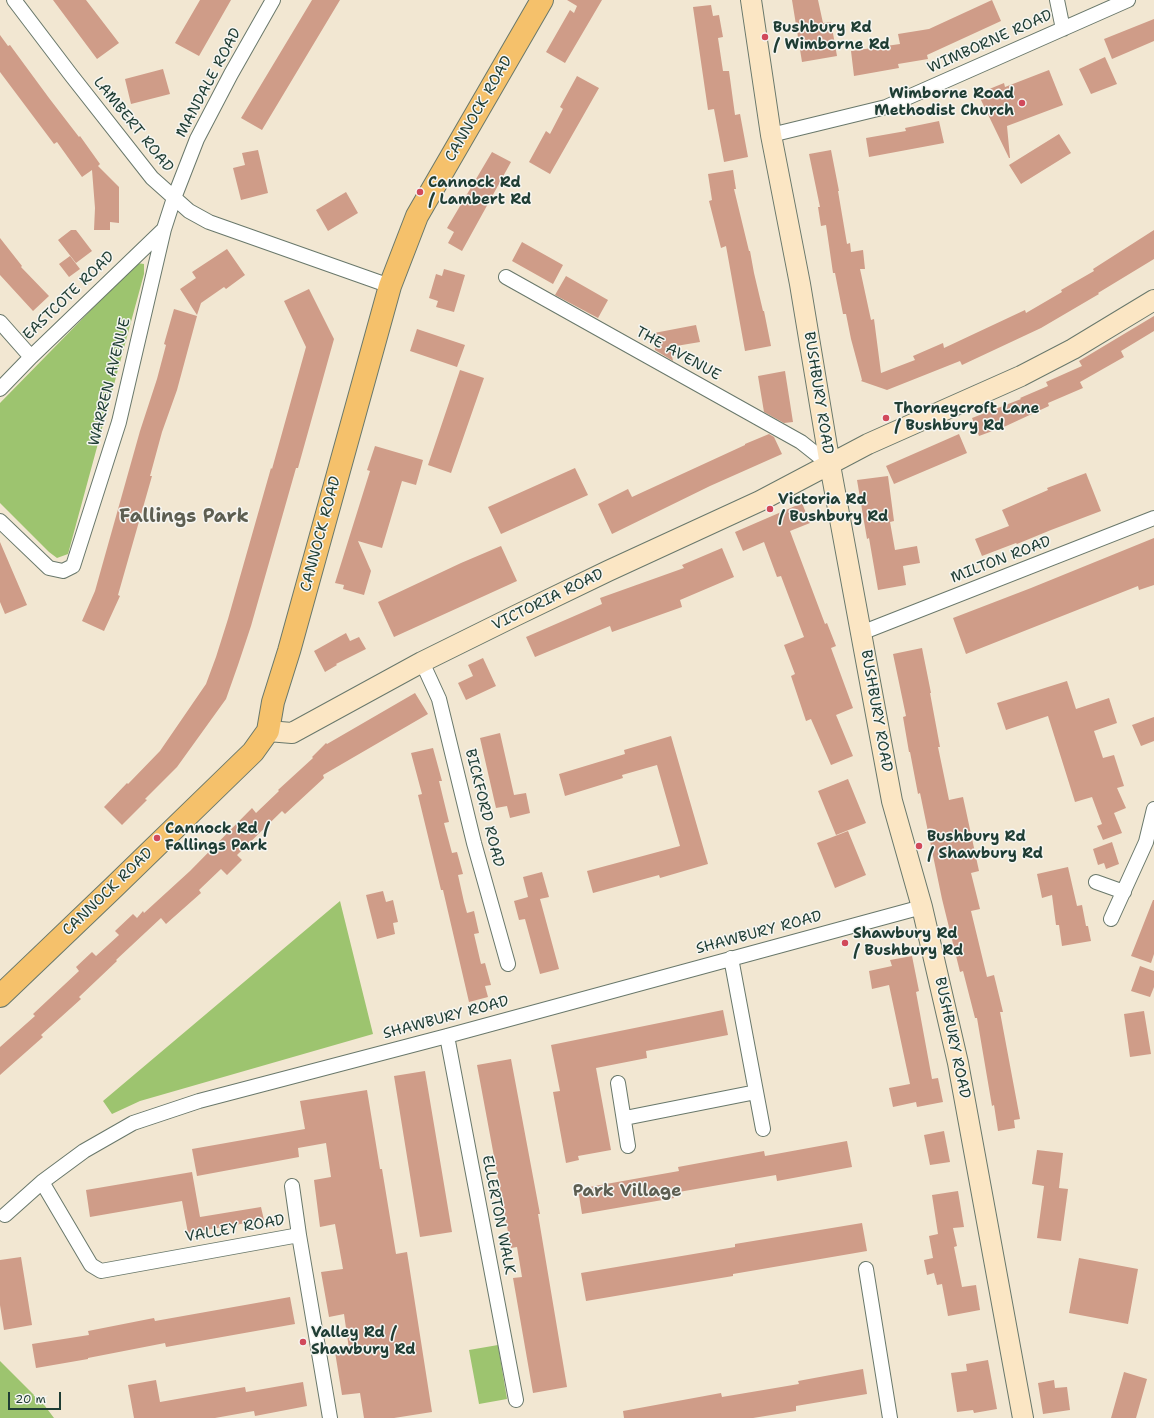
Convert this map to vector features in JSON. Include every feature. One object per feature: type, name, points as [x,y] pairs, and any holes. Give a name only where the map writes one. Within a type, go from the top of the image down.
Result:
[{"type":"highway","name":"CANNOCK ROAD","points":[[0,996],[252,752],[268,731],[273,702],[291,643],[390,286],[417,216],[542,0]]},
{"type":"street","name":"LAMBERT ROAD","points":[[14,0],[70,75],[152,178],[189,211],[209,222],[390,286]]},
{"type":"street","name":"MANDALE ROAD","points":[[164,229],[196,139],[273,0]]},
{"type":"street","name":"BUSHBURY ROAD","points":[[751,0],[771,135],[800,284],[830,465],[892,800],[922,907],[958,1063],[1024,1418]]},
{"type":"street","points":[[1057,0],[1062,29]]},
{"type":"street","name":"WIMBORNE ROAD","points":[[771,135],[886,107],[1128,0]]},
{"type":"street","name":"EASTCOTE ROAD","points":[[0,389],[31,357],[164,229]]},
{"type":"street","name":"WARREN AVENUE","points":[[0,521],[49,568],[63,571],[73,566],[119,422],[164,229]]},
{"type":"street","name":"THE AVENUE","points":[[506,277],[801,442],[830,465]]},
{"type":"street","name":"VICTORIA ROAD","points":[[268,731],[292,733],[422,662],[608,571],[760,501],[868,444],[1021,376],[1073,349],[1154,300]]},
{"type":"street","points":[[0,322],[31,357]]},
{"type":"street","name":"MILTON ROAD","points":[[861,634],[1154,518]]},
{"type":"street","name":"BICKFORD ROAD","points":[[422,662],[439,698],[474,843],[508,964]]},
{"type":"street","points":[[1111,919],[1150,843],[1154,809]]},
{"type":"street","points":[[1096,882],[1124,892]]},
{"type":"street","name":"SHAWBURY ROAD","points":[[5,1215],[42,1182],[84,1151],[133,1123],[199,1101],[447,1036],[922,907]]},
{"type":"street","points":[[732,958],[763,1129]]},
{"type":"street","name":"ELLERTON WALK","points":[[447,1036],[516,1400]]},
{"type":"street","points":[[618,1083],[625,1118],[628,1146]]},
{"type":"street","points":[[625,1118],[756,1092]]},
{"type":"street","name":"VALLEY ROAD","points":[[42,1182],[91,1265],[100,1271],[299,1235],[330,1418]]},
{"type":"street","points":[[292,1186],[299,1235]]},
{"type":"street","points":[[866,1269],[890,1418]]},
{"type":"green space","points":[[137,263],[144,264],[144,274],[68,554],[57,558],[49,552],[0,503],[0,403]]},
{"type":"green space","points":[[340,901],[373,1034],[140,1101],[112,1114],[103,1101]]},
{"type":"green space","points":[[498,1345],[507,1399],[479,1404],[469,1350]]},
{"type":"green space","points":[[0,1361],[45,1406],[54,1418],[0,1418]]},
{"type":"building","points":[[53,0],[86,0],[119,43],[97,59]]},
{"type":"building","points":[[200,0],[231,0],[199,56],[175,43]]},
{"type":"building","points":[[312,0],[340,0],[262,130],[241,118]]},
{"type":"building","points":[[567,0],[602,0],[565,63],[546,52],[570,10],[574,13],[577,6]]},
{"type":"building","points":[[792,0],[818,0],[823,23],[831,22],[837,56],[802,62]]},
{"type":"building","points":[[992,0],[1001,21],[927,55],[928,59],[898,64],[899,68],[854,76],[851,51],[900,44],[898,34],[929,29]]},
{"type":"building","points":[[711,5],[713,16],[719,15],[723,37],[718,38],[723,71],[729,71],[735,115],[740,114],[748,157],[724,162],[714,109],[708,110],[693,7]]},
{"type":"building","points":[[1154,19],[1154,41],[1112,59],[1104,39]]},
{"type":"building","points":[[0,35],[8,46],[10,45],[79,137],[80,136],[100,164],[98,166],[119,187],[119,223],[110,222],[110,230],[94,230],[95,208],[92,170],[82,177],[57,142],[54,144],[0,72]]},
{"type":"building","points":[[1105,57],[1117,84],[1091,94],[1079,69]]},
{"type":"building","points":[[163,69],[170,94],[131,104],[125,79]]},
{"type":"building","name":"Wimborne Road Methodist Church","points":[[1049,70],[1063,105],[1007,126],[1009,158],[981,100],[982,92],[1004,83],[1005,87]]},
{"type":"building","points":[[577,76],[599,88],[550,174],[529,162],[546,131],[550,134],[563,109],[560,107]]},
{"type":"building","points":[[939,121],[944,143],[869,157],[866,138],[906,131],[905,128]]},
{"type":"building","points":[[1059,134],[1071,153],[1021,184],[1009,165]]},
{"type":"building","points":[[258,150],[268,193],[241,200],[233,168],[245,165],[242,153]]},
{"type":"building","points":[[831,150],[847,244],[850,243],[851,252],[863,250],[865,269],[860,269],[871,320],[874,319],[881,373],[915,360],[913,356],[943,343],[944,348],[1025,310],[1026,313],[1062,292],[1061,290],[1094,271],[1093,269],[1154,230],[1154,259],[1098,293],[1099,294],[1041,328],[962,365],[960,361],[887,390],[861,381],[846,314],[843,314],[835,273],[833,273],[826,225],[821,226],[818,207],[820,207],[809,154]]},
{"type":"building","points":[[492,152],[511,162],[462,251],[448,243],[454,232],[447,228]]},
{"type":"building","points":[[733,170],[736,189],[734,189],[750,251],[771,346],[745,351],[726,246],[721,248],[709,201],[712,200],[708,174]]},
{"type":"building","points":[[346,192],[358,213],[328,231],[316,210]]},
{"type":"building","points":[[71,230],[76,230],[92,251],[76,263],[58,240]]},
{"type":"building","points":[[0,238],[22,266],[21,267],[49,296],[33,311],[0,275]]},
{"type":"building","points":[[522,242],[563,265],[553,284],[512,261]]},
{"type":"building","points":[[227,249],[245,275],[226,289],[224,287],[201,303],[197,315],[180,289],[196,278],[192,272]]},
{"type":"building","points":[[70,256],[80,269],[69,277],[59,264]]},
{"type":"building","points":[[444,269],[465,275],[454,312],[436,307],[438,301],[429,298],[436,274],[442,276]]},
{"type":"building","points":[[566,276],[608,300],[598,318],[555,295]]},
{"type":"building","points":[[309,289],[334,339],[298,468],[296,468],[251,626],[238,665],[226,699],[177,767],[145,799],[147,800],[122,825],[104,807],[160,751],[206,684],[216,657],[271,468],[272,469],[306,347],[284,301]]},
{"type":"building","points":[[174,309],[197,316],[177,390],[162,432],[150,476],[152,476],[118,595],[120,596],[104,631],[82,621],[95,591],[140,431],[157,379],[166,345],[164,344]]},
{"type":"building","points":[[1154,316],[1154,331],[1121,351],[1124,357],[1080,382],[1083,388],[1048,403],[1049,406],[1006,426],[979,436],[972,418],[1021,399],[1020,398],[1048,386],[1046,382],[1082,366],[1079,361]]},
{"type":"building","points":[[696,325],[700,342],[670,347],[673,361],[655,350],[654,333]]},
{"type":"building","points":[[417,329],[465,345],[457,367],[410,351]]},
{"type":"building","points":[[460,370],[484,378],[451,473],[428,465]]},
{"type":"building","points":[[785,371],[793,422],[784,423],[764,412],[758,376]]},
{"type":"building","points":[[769,434],[774,437],[782,454],[710,486],[612,534],[598,504],[628,489],[632,497]]},
{"type":"building","points":[[959,434],[967,453],[894,484],[886,466]]},
{"type":"building","points":[[375,446],[423,460],[416,485],[402,481],[382,548],[358,541],[371,571],[364,595],[343,589],[344,585],[335,583],[370,471],[367,470]]},
{"type":"building","points":[[575,468],[588,495],[501,534],[488,507]]},
{"type":"building","points":[[1086,473],[1101,511],[982,556],[975,539],[1009,526],[1002,510],[1048,490],[1047,488]]},
{"type":"building","points":[[888,476],[894,521],[890,522],[895,550],[917,546],[920,563],[903,566],[906,585],[878,590],[869,538],[867,539],[857,480]]},
{"type":"building","points":[[802,503],[810,523],[790,531],[825,624],[827,623],[836,646],[831,648],[853,708],[836,715],[853,756],[831,765],[811,719],[806,721],[791,676],[795,674],[784,645],[804,637],[781,576],[777,577],[764,542],[743,551],[735,532]]},
{"type":"building","points":[[1154,538],[1154,585],[1139,590],[1138,586],[966,654],[953,618]]},
{"type":"building","points":[[0,542],[27,605],[5,614],[0,602]]},
{"type":"building","points":[[501,546],[517,581],[394,637],[378,602]]},
{"type":"building","points":[[722,548],[734,577],[680,600],[682,607],[612,632],[610,626],[535,657],[526,637],[602,604],[600,598],[684,568],[682,565]]},
{"type":"building","points":[[346,633],[350,641],[359,637],[366,649],[336,664],[337,665],[325,672],[314,651]]},
{"type":"building","points":[[922,648],[940,747],[938,747],[949,800],[963,797],[979,871],[971,873],[980,909],[971,911],[987,977],[994,975],[1003,1012],[1000,1012],[1020,1119],[1014,1120],[1015,1128],[998,1131],[994,1105],[992,1106],[977,1018],[975,1018],[963,971],[960,972],[942,899],[920,793],[918,794],[903,717],[906,716],[893,654]]},
{"type":"building","points":[[483,658],[496,686],[466,700],[458,683],[473,676],[468,665]]},
{"type":"building","points":[[1067,681],[1076,709],[1109,698],[1117,723],[1094,731],[1103,758],[1114,755],[1124,786],[1117,788],[1126,808],[1114,813],[1122,833],[1103,840],[1097,826],[1102,824],[1092,797],[1075,802],[1048,716],[1006,730],[997,703]]},
{"type":"building","points":[[415,693],[428,714],[323,775],[324,778],[285,814],[282,811],[237,855],[242,860],[227,875],[221,869],[199,890],[201,893],[166,924],[161,918],[79,997],[81,999],[41,1035],[43,1037],[0,1075],[0,1047],[35,1016],[33,1014],[79,971],[76,967],[92,952],[96,956],[119,935],[115,931],[133,914],[137,918],[143,911],[144,913],[190,871],[252,808],[256,813],[279,791],[278,790],[313,758],[312,757],[326,743],[327,744]]},
{"type":"building","points":[[1154,717],[1154,741],[1141,746],[1132,725]]},
{"type":"building","points":[[500,733],[514,795],[526,793],[530,813],[510,818],[507,806],[496,808],[480,738]]},
{"type":"building","points":[[671,736],[708,864],[660,878],[659,875],[593,893],[587,871],[680,846],[657,765],[622,775],[623,778],[565,796],[559,774],[625,754],[624,750]]},
{"type":"building","points":[[433,748],[442,781],[439,781],[449,822],[444,823],[452,853],[457,852],[463,874],[458,875],[464,902],[467,913],[474,911],[479,933],[474,934],[481,964],[485,963],[491,985],[485,986],[488,997],[469,1002],[443,890],[441,890],[418,795],[422,794],[411,753]]},
{"type":"building","points":[[848,779],[866,823],[836,835],[818,791]]},
{"type":"building","points":[[848,831],[866,875],[835,888],[817,843]]},
{"type":"building","points":[[1112,842],[1119,864],[1106,869],[1104,863],[1098,865],[1093,849]]},
{"type":"building","points":[[1068,867],[1077,906],[1082,905],[1086,926],[1088,926],[1091,941],[1062,946],[1059,925],[1056,925],[1052,895],[1042,898],[1037,874]]},
{"type":"building","points":[[542,872],[549,897],[540,899],[559,969],[540,974],[525,919],[519,920],[514,901],[528,897],[523,877]]},
{"type":"building","points":[[383,891],[386,902],[393,900],[398,922],[393,923],[395,934],[377,939],[366,895]]},
{"type":"building","points":[[1153,900],[1154,954],[1151,963],[1131,956]]},
{"type":"building","points":[[912,956],[919,991],[916,992],[932,1079],[938,1078],[943,1102],[917,1107],[916,1102],[893,1107],[889,1088],[910,1084],[889,985],[872,989],[869,971],[892,966],[890,960]]},
{"type":"building","points":[[1140,966],[1154,971],[1154,987],[1150,997],[1131,991]]},
{"type":"building","points":[[723,1010],[728,1035],[646,1051],[647,1058],[596,1068],[611,1150],[578,1156],[579,1160],[566,1163],[553,1092],[560,1091],[551,1045]]},
{"type":"building","points":[[1144,1011],[1151,1054],[1130,1057],[1124,1014]]},
{"type":"building","points":[[511,1059],[540,1214],[538,1214],[567,1387],[533,1393],[513,1278],[522,1277],[517,1247],[511,1248],[477,1065]]},
{"type":"building","points":[[425,1071],[452,1232],[420,1237],[394,1076]]},
{"type":"building","points":[[367,1090],[396,1254],[407,1252],[432,1412],[394,1418],[364,1418],[360,1393],[342,1395],[335,1352],[349,1349],[344,1314],[329,1317],[321,1272],[343,1269],[335,1224],[320,1227],[314,1180],[331,1177],[326,1143],[298,1148],[299,1157],[197,1176],[192,1149],[305,1129],[300,1101]]},
{"type":"building","points":[[944,1131],[950,1162],[930,1165],[924,1135]]},
{"type":"building","points":[[847,1141],[852,1167],[777,1181],[776,1175],[673,1193],[674,1198],[582,1214],[578,1189],[679,1171],[678,1167],[764,1151],[765,1156]]},
{"type":"building","points":[[1037,1150],[1063,1153],[1059,1188],[1068,1189],[1061,1241],[1037,1238],[1044,1186],[1032,1184]]},
{"type":"building","points":[[192,1172],[200,1217],[261,1207],[264,1220],[188,1233],[182,1201],[90,1217],[86,1190]]},
{"type":"building","points":[[958,1191],[964,1227],[953,1228],[957,1246],[954,1247],[962,1287],[976,1285],[980,1310],[948,1316],[942,1284],[937,1285],[934,1273],[927,1275],[924,1260],[933,1258],[929,1236],[938,1234],[932,1195]]},
{"type":"building","points":[[862,1223],[867,1251],[586,1301],[581,1273],[735,1247],[735,1244]]},
{"type":"building","points":[[21,1257],[32,1325],[4,1330],[0,1305],[0,1260]]},
{"type":"building","points":[[1079,1258],[1138,1269],[1128,1324],[1069,1313]]},
{"type":"building","points":[[290,1297],[295,1324],[166,1347],[165,1343],[36,1368],[32,1344],[89,1335],[88,1331],[154,1318],[155,1321]]},
{"type":"building","points":[[988,1360],[997,1409],[974,1413],[973,1410],[957,1412],[951,1373],[967,1371],[966,1364]]},
{"type":"building","points":[[863,1369],[867,1394],[796,1406],[796,1411],[753,1418],[624,1418],[623,1411],[721,1393],[722,1397],[799,1384],[798,1381]]},
{"type":"building","points":[[1124,1372],[1147,1379],[1136,1418],[1111,1418]]},
{"type":"building","points":[[156,1380],[160,1402],[245,1387],[246,1392],[303,1382],[307,1406],[255,1416],[254,1411],[215,1418],[134,1418],[128,1385]]},
{"type":"building","points":[[1054,1380],[1055,1388],[1067,1387],[1070,1410],[1043,1414],[1038,1383]]},
{"type":"place","name":"Bushbury Rd / Wimborne Rd","points":[[765,37]]},
{"type":"place","name":"Wimborne Road Methodist Church","points":[[1022,103]]},
{"type":"place","name":"Cannock Rd / Lambert Rd","points":[[420,192]]},
{"type":"place","name":"Thorneycroft Lane / Bushbury Rd","points":[[886,418]]},
{"type":"place","name":"Victoria Rd / Bushbury Rd","points":[[770,509]]},
{"type":"place","name":"Cannock Rd / Fallings Park","points":[[157,838]]},
{"type":"place","name":"Bushbury Rd / Shawbury Rd","points":[[919,846]]},
{"type":"place","name":"Shawbury Rd / Bushbury Rd","points":[[845,943]]},
{"type":"place","name":"Valley Rd / Shawbury Rd","points":[[303,1342]]},
{"type":"district","name":"Fallings Park","points":[[184,517]]},
{"type":"district","name":"Park Village","points":[[627,1192]]}]
